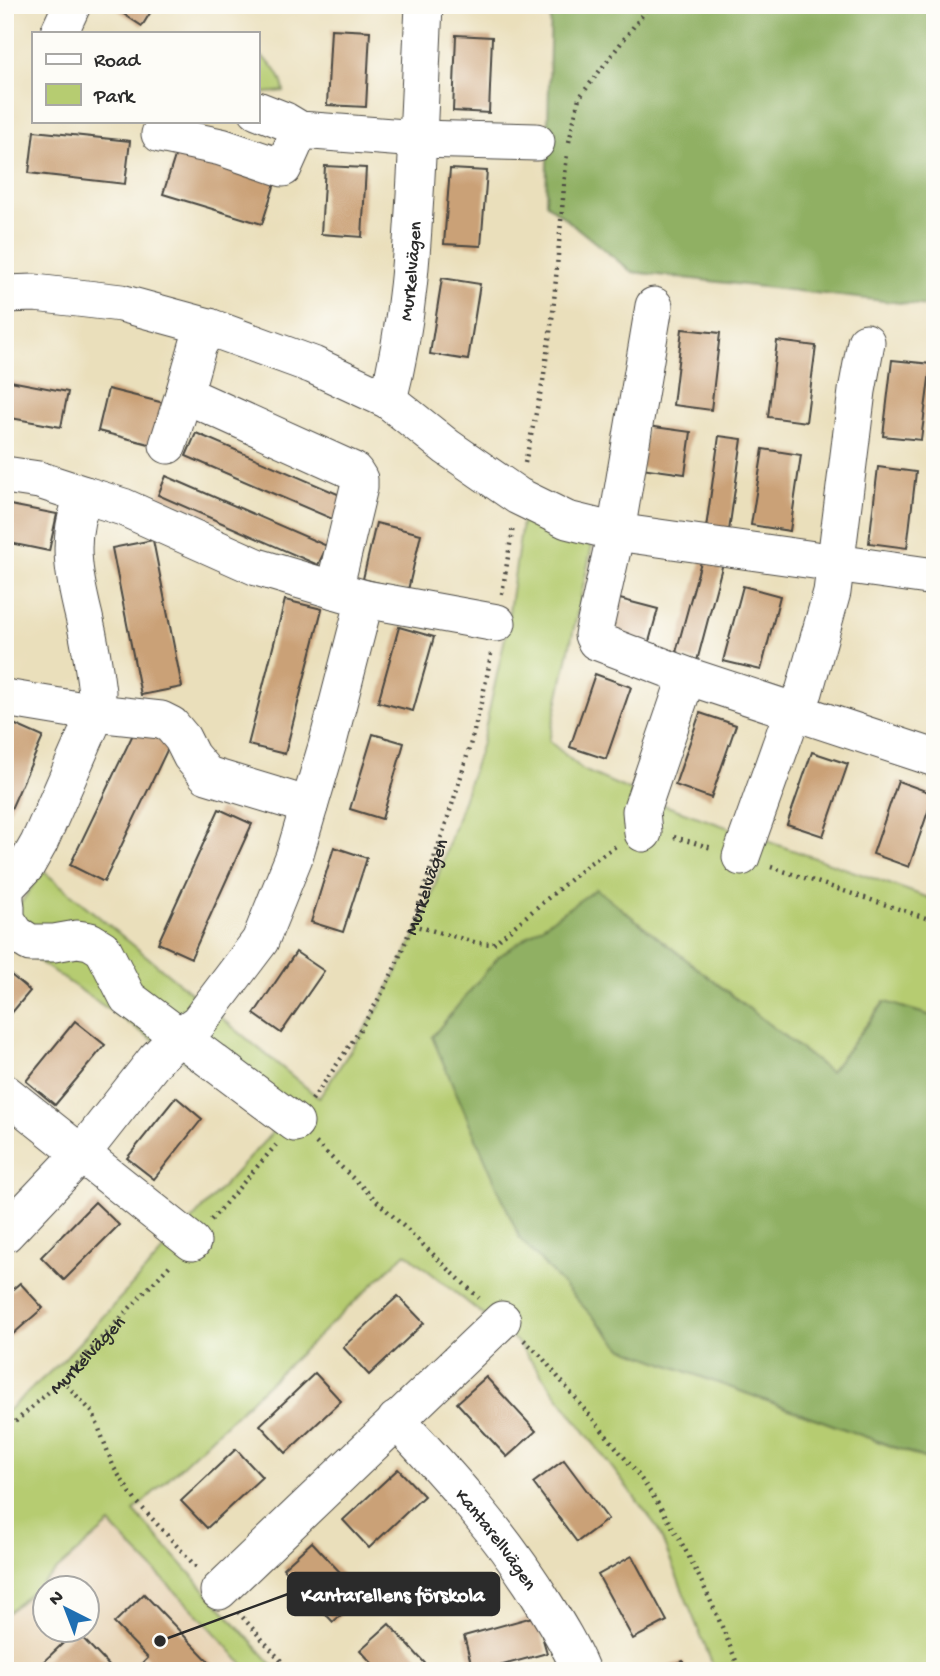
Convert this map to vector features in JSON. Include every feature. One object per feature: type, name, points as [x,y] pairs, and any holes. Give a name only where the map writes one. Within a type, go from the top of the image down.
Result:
[{"type":"street","points":[[59,32],[72,5]]},
{"type":"street","name":"Murkelvägen","points":[[388,400],[401,351],[411,273],[424,5]]},
{"type":"street","points":[[259,111],[300,130],[552,146]]},
{"type":"street","points":[[160,134],[221,147],[283,168],[300,130]]},
{"type":"street","points":[[5,294],[35,293],[121,303],[209,327],[313,365],[388,400],[447,447],[518,496],[567,520],[616,532],[935,577]]},
{"type":"street","points":[[654,306],[616,532],[593,635],[596,641],[688,676],[935,758]]},
{"type":"street","points":[[168,445],[198,345],[209,327]]},
{"type":"street","points":[[741,857],[793,711],[804,692],[832,592],[845,476],[866,342]]},
{"type":"street","points":[[5,1234],[82,1153],[156,1059],[178,1037],[198,1023],[260,941],[295,857],[327,746],[350,594],[359,479],[354,471],[184,394]]},
{"type":"street","points":[[5,475],[38,480],[123,507],[257,567],[350,594],[497,623]]},
{"type":"street","points":[[85,495],[75,527],[73,560],[95,674],[96,713],[39,843],[26,866],[5,887],[6,919],[16,934],[30,943],[76,939],[103,949],[128,998],[295,1123]]},
{"type":"street","points":[[643,833],[640,811],[688,676]]},
{"type":"street","points":[[5,698],[96,713],[161,720],[171,724],[206,775],[309,806]]},
{"type":"street","points":[[5,1093],[192,1242]]},
{"type":"street","points":[[219,1591],[502,1320]]},
{"type":"street","name":"Kantarellvägen","points":[[396,1420],[459,1487],[514,1557],[572,1649],[580,1671]]},
{"type":"path","name":"Murkelvägen","points":[[5,1431],[62,1380],[192,1242],[295,1123],[344,1054],[383,990],[412,925],[464,772],[486,687],[518,496],[543,382],[551,324],[552,146],[579,98],[650,5]]},
{"type":"path","points":[[412,925],[478,943],[493,944],[590,863],[643,833],[660,833],[741,857],[935,921]]},
{"type":"path","points":[[295,1123],[541,1356],[637,1474],[682,1544],[720,1620],[740,1671]]},
{"type":"path","points":[[62,1380],[93,1413],[114,1468],[135,1500],[290,1671]]},
{"type":"shaded area","points":[[110,1523],[224,1641],[248,1671],[5,1671],[5,1616],[32,1592],[32,1644],[102,1644],[102,1574],[52,1574]]},
{"type":"green space","points":[[551,5],[935,5],[935,307],[632,272],[546,203]]},
{"type":"green space","points":[[259,55],[275,69],[284,91],[259,94]]},
{"type":"green space","points":[[523,516],[592,546],[549,741],[583,770],[661,804],[935,900],[935,1017],[884,1002],[830,1072],[596,889],[622,1348],[935,1462],[935,1671],[715,1671],[657,1527],[516,1341],[406,1253],[134,1511],[278,1671],[248,1671],[110,1524],[52,1574],[32,1574],[32,1592],[5,1615],[5,1413],[64,1359],[272,1133],[269,1120],[5,938],[5,926],[43,871],[319,1098],[378,1009],[424,918],[482,743],[506,633]]},
{"type":"green space","points":[[596,889],[830,1072],[885,1002],[935,1017],[935,1462],[622,1348],[520,1239],[432,1037],[498,957]]},
{"type":"building","points":[[110,5],[155,5],[142,26]]},
{"type":"building","points":[[331,29],[370,31],[366,107],[327,105]]},
{"type":"building","points":[[456,35],[492,37],[489,113],[453,111]]},
{"type":"building","points":[[34,131],[130,141],[125,184],[29,173]]},
{"type":"building","points":[[177,150],[276,180],[262,224],[163,194]]},
{"type":"building","points":[[325,166],[366,168],[362,237],[321,234]]},
{"type":"building","points":[[450,169],[487,171],[481,246],[444,244]]},
{"type":"building","points":[[442,278],[480,284],[468,360],[430,354]]},
{"type":"building","points":[[682,329],[720,333],[711,410],[673,405]]},
{"type":"building","points":[[777,341],[816,346],[806,422],[768,417]]},
{"type":"building","points":[[892,360],[931,364],[921,440],[883,436]]},
{"type":"building","points":[[5,380],[68,392],[61,427],[5,417]]},
{"type":"building","points":[[108,389],[168,404],[157,446],[98,431]]},
{"type":"building","points":[[647,426],[691,432],[685,474],[641,468]]},
{"type":"building","points":[[196,433],[347,498],[337,521],[186,456]]},
{"type":"building","points":[[719,436],[742,439],[729,531],[706,528]]},
{"type":"building","points":[[763,449],[801,455],[790,531],[751,525]]},
{"type":"building","points":[[878,467],[916,472],[907,548],[869,543]]},
{"type":"building","points":[[166,476],[327,546],[318,565],[158,495]]},
{"type":"building","points":[[5,504],[57,514],[49,551],[5,542]]},
{"type":"building","points":[[376,523],[421,534],[408,590],[363,579]]},
{"type":"building","points":[[153,540],[182,687],[141,695],[112,548]]},
{"type":"building","points":[[702,558],[723,563],[697,661],[675,656]]},
{"type":"building","points":[[743,586],[780,596],[761,670],[723,661]]},
{"type":"building","points":[[616,598],[658,609],[647,649],[605,637]]},
{"type":"building","points":[[285,600],[322,609],[285,754],[248,745]]},
{"type":"building","points":[[399,627],[434,637],[413,711],[378,702]]},
{"type":"building","points":[[595,674],[631,687],[606,759],[570,747]]},
{"type":"building","points":[[700,713],[736,725],[711,798],[675,785]]},
{"type":"building","points":[[9,722],[43,737],[11,809],[5,806],[5,732]]},
{"type":"building","points":[[136,728],[170,744],[104,882],[70,865]]},
{"type":"building","points":[[373,734],[404,743],[382,819],[350,809]]},
{"type":"building","points":[[812,752],[848,764],[823,836],[787,824]]},
{"type":"building","points":[[898,781],[934,794],[909,867],[873,854]]},
{"type":"building","points":[[219,809],[252,824],[191,958],[158,943]]},
{"type":"building","points":[[334,847],[367,858],[343,932],[311,922]]},
{"type":"building","points":[[296,952],[324,971],[281,1033],[254,1014]]},
{"type":"building","points":[[5,970],[30,991],[5,1021]]},
{"type":"building","points":[[75,1021],[105,1045],[55,1105],[26,1081]]},
{"type":"building","points":[[176,1097],[202,1119],[154,1179],[127,1158]]},
{"type":"building","points":[[95,1202],[119,1225],[64,1280],[41,1257]]},
{"type":"building","points":[[20,1283],[43,1308],[5,1341],[5,1296]]},
{"type":"building","points":[[398,1296],[424,1323],[369,1375],[343,1347]]},
{"type":"building","points":[[315,1373],[341,1401],[286,1453],[260,1425]]},
{"type":"building","points":[[486,1377],[536,1431],[507,1457],[457,1403]]},
{"type":"building","points":[[236,1449],[262,1477],[207,1528],[181,1501]]},
{"type":"building","points":[[564,1460],[608,1519],[577,1542],[533,1483]]},
{"type":"building","points":[[398,1469],[424,1496],[369,1548],[343,1520]]},
{"type":"building","points":[[312,1542],[362,1596],[333,1622],[283,1568]]},
{"type":"building","points":[[632,1556],[667,1621],[633,1639],[598,1575]]},
{"type":"building","points":[[144,1594],[218,1671],[135,1671],[148,1658],[114,1623]]},
{"type":"building","points":[[536,1616],[547,1653],[473,1671],[464,1636]]},
{"type":"building","points":[[389,1624],[432,1671],[379,1671],[360,1650]]},
{"type":"building","points":[[62,1644],[88,1644],[114,1671],[46,1671],[40,1665]]},
{"type":"building","points":[[683,1661],[687,1671],[657,1671],[657,1670]]},
{"type":"place","name":"Kantarellens förskola","points":[[160,1641]]}]
